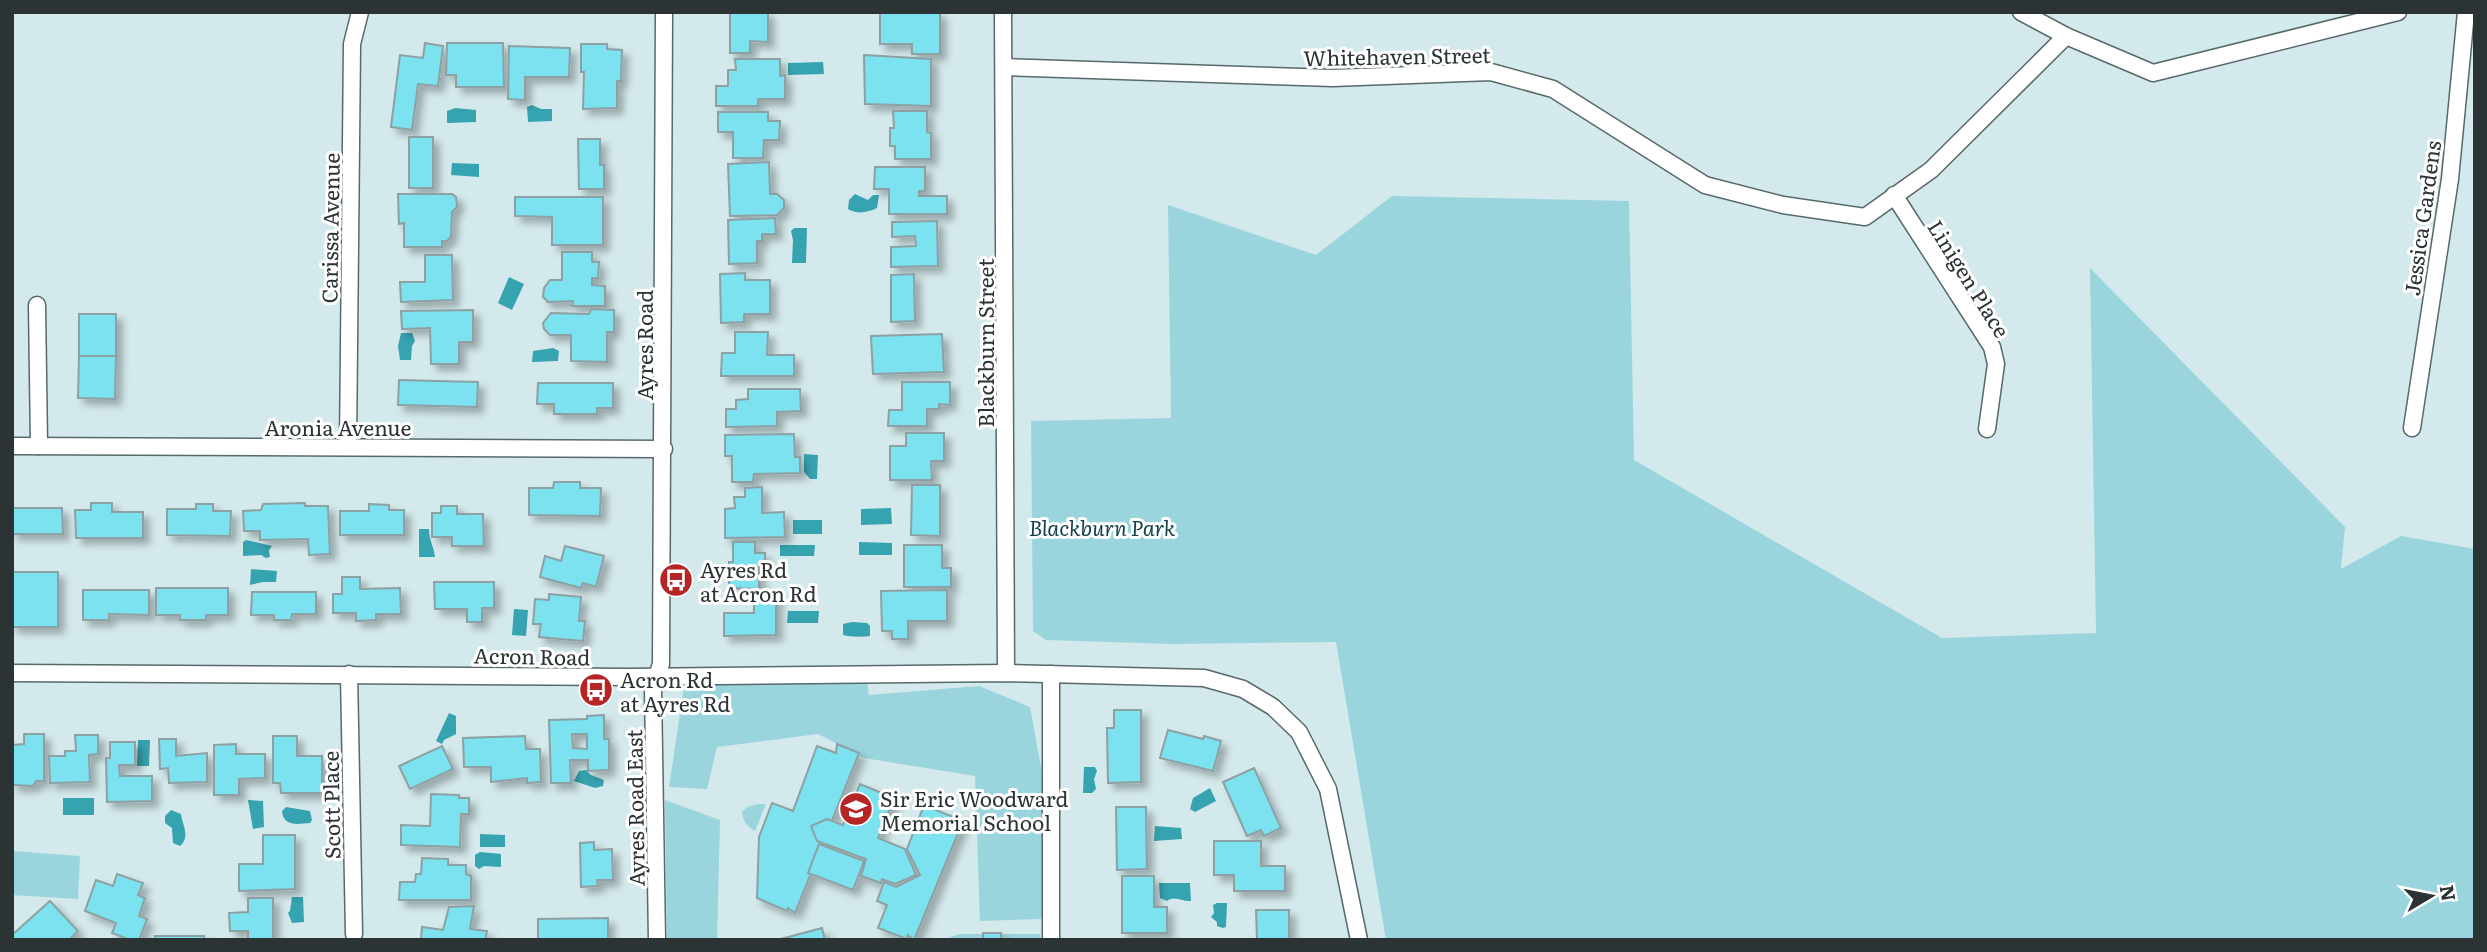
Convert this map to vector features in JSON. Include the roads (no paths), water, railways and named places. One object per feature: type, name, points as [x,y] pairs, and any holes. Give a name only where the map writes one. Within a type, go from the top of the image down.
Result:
[{"type":"street","name":"Carissa Avenue","points":[[348,446],[352,44],[360,12]]},
{"type":"street","name":"Ayres Road","points":[[657,677],[661,664],[664,449],[664,12]]},
{"type":"street","name":"Blackburn Street","points":[[1003,12],[1006,673]]},
{"type":"street","points":[[2021,12],[2066,36],[2153,73],[2398,12]]},
{"type":"street","name":"Jessica Gardens","points":[[2412,428],[2450,179],[2466,12]]},
{"type":"street","name":"Whitehaven Street","points":[[1003,67],[1333,78],[1491,72],[1553,89],[1705,185],[1783,205],[1865,216],[1931,170],[2066,36]]},
{"type":"street","name":"Linigen Place","points":[[1894,195],[1992,347],[1996,364],[1987,429]]},
{"type":"street","points":[[37,305],[39,446]]},
{"type":"street","name":"Aronia Avenue","points":[[12,446],[664,449]]},
{"type":"street","name":"Acron Road","points":[[12,673],[657,677],[1006,673],[1204,678],[1243,689],[1273,708],[1299,732],[1328,789],[1359,940]]},
{"type":"street","name":"Scott Place","points":[[349,674],[354,934]]},
{"type":"street","points":[[1051,674],[1051,940]]},
{"type":"street","name":"Ayres Road East","points":[[657,677],[653,689],[657,940]]},
{"type":"place","name":"Ayres Rd at Acron Rd","points":[[676,580]]},
{"type":"place","name":"Acron Rd at Ayres Rd","points":[[596,690]]},
{"type":"place","name":"Sir Eric Woodward Memorial School","points":[[856,809]]},
{"type":"park label","name":"Blackburn Park","points":[[1102,526]]}]
